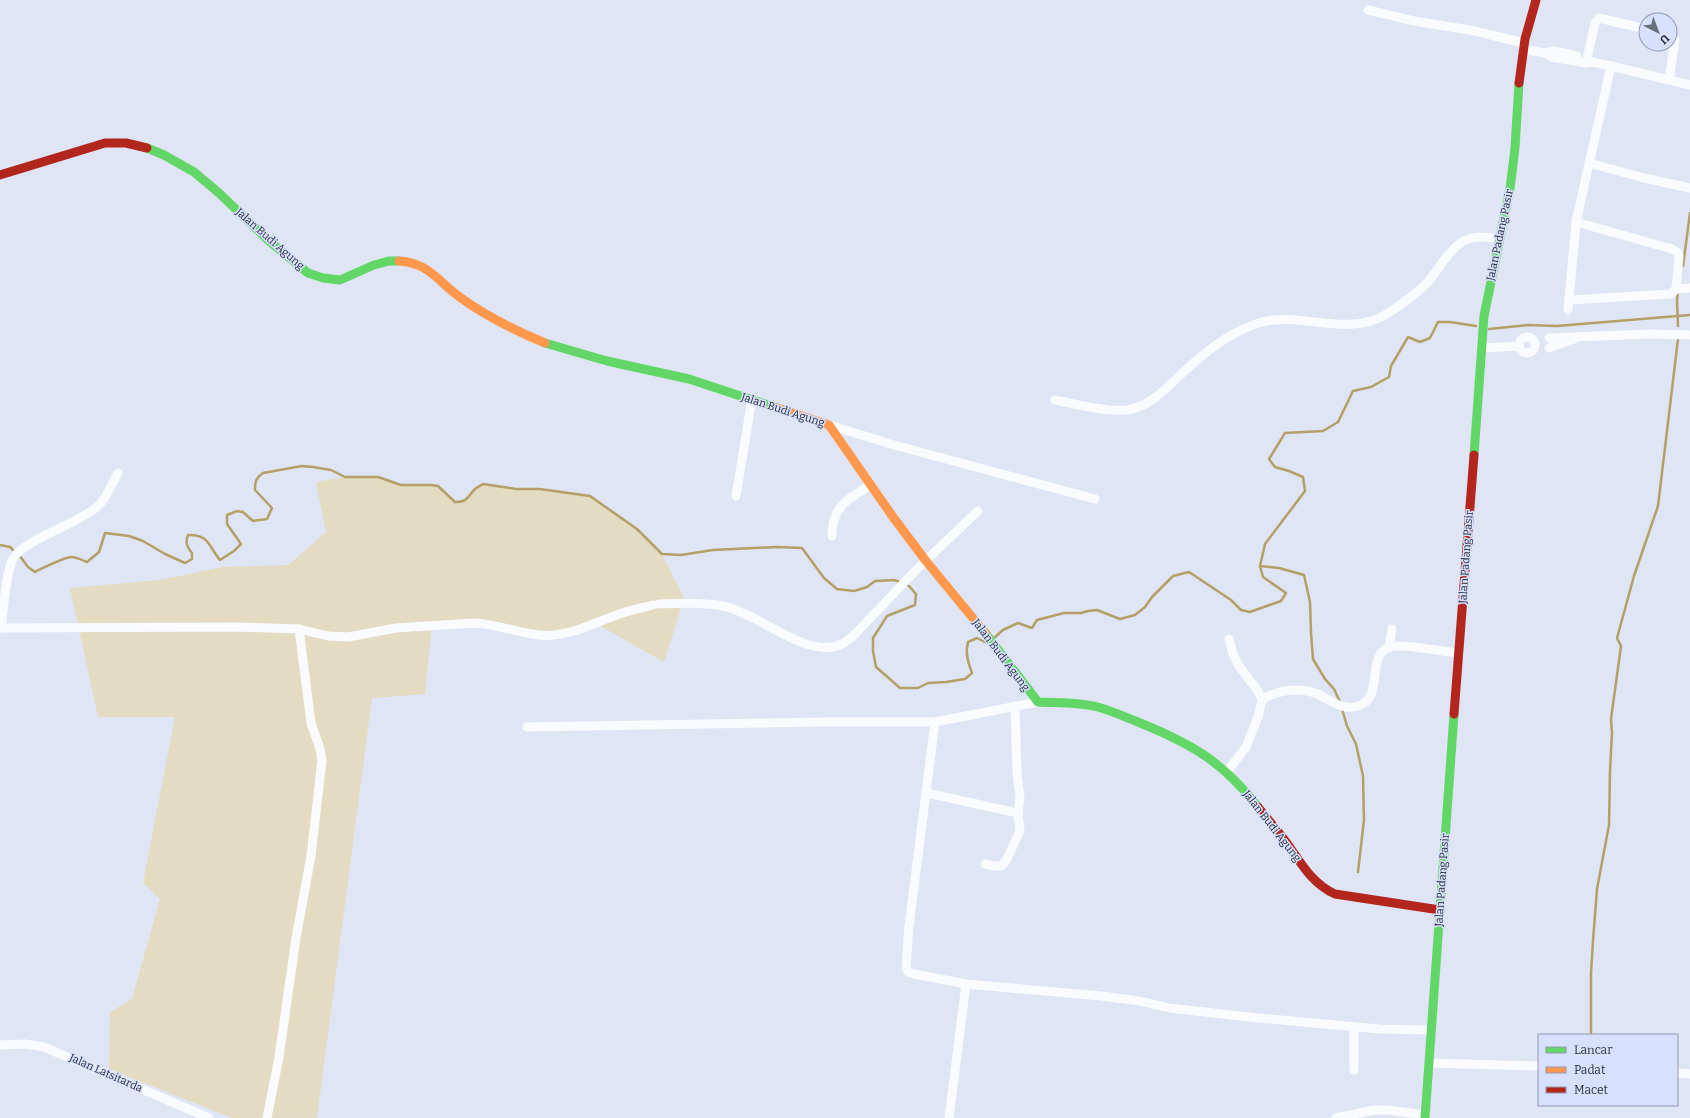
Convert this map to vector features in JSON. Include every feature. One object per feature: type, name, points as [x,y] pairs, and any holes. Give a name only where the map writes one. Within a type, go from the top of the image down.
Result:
[{"type":"main road","name":"Jalan Padang Pasir","points":[[1426,1117],[1481,343],[1490,279],[1513,170],[1519,80],[1524,46],[1536,0]]},
{"type":"main road","name":"Jalan Budi Agung","points":[[0,175],[105,142],[121,142],[141,146],[162,153],[195,172],[207,181],[257,230],[308,273],[316,276],[340,280],[374,264],[389,261],[411,262],[433,273],[460,298],[521,333],[546,343],[607,362],[689,379],[829,425],[926,561],[994,643],[1038,702],[1086,705],[1105,709],[1187,744],[1204,754],[1227,772],[1242,787],[1316,882],[1326,890],[1335,894],[1440,910]]},
{"type":"street","points":[[1368,10],[1414,21],[1470,30],[1546,53],[1551,57],[1588,61],[1690,85]]},
{"type":"street","points":[[1588,61],[1595,23],[1599,18],[1638,27]]},
{"type":"street","points":[[1669,80],[1673,52]]},
{"type":"street","points":[[1568,310],[1576,222],[1611,66]]},
{"type":"street","points":[[1589,163],[1644,178],[1690,188]]},
{"type":"street","points":[[1569,300],[1669,294],[1682,288],[1679,256],[1677,252],[1576,222]]},
{"type":"street","points":[[1055,400],[1127,410],[1136,407],[1166,388],[1208,351],[1230,336],[1258,323],[1292,320],[1322,324],[1348,324],[1376,320],[1422,287],[1453,250],[1464,241],[1474,237],[1499,239]]},
{"type":"street","points":[[1519,346],[1521,340],[1530,337],[1546,338],[1650,334],[1690,335]]},
{"type":"street","points":[[1519,346],[1525,353],[1528,353],[1582,336]]},
{"type":"street","points":[[1533,338],[1535,343],[1542,349]]},
{"type":"street","points":[[1481,343],[1519,346]]},
{"type":"street","points":[[736,496],[752,399]]},
{"type":"street","points":[[829,425],[894,445],[1095,499]]},
{"type":"street","points":[[118,472],[98,506],[88,514],[20,551],[13,558],[8,579],[1,628],[237,627],[299,629],[328,636],[348,637],[396,628],[486,623],[541,635],[561,634],[574,631],[619,614],[656,604],[698,604],[727,607],[752,616],[794,638],[818,646],[831,647],[849,640],[903,584],[978,511]]},
{"type":"street","points":[[832,536],[833,521],[841,505],[871,485]]},
{"type":"street","points":[[267,1118],[279,1057],[296,938],[311,856],[322,760],[320,749],[311,723],[299,629]]},
{"type":"street","points":[[1389,648],[1392,629]]},
{"type":"street","points":[[1227,772],[1246,747],[1258,717],[1262,700],[1258,691],[1239,666],[1233,654],[1229,639]]},
{"type":"street","points":[[1262,700],[1278,693],[1299,690],[1316,694],[1342,707],[1358,706],[1369,697],[1373,688],[1378,658],[1389,648],[1410,648],[1459,653]]},
{"type":"street","points":[[527,727],[827,722],[935,722],[1038,702]]},
{"type":"street","points":[[985,864],[1001,866],[1006,861],[1020,831],[1018,813],[1020,798],[1017,772],[1015,706]]},
{"type":"street","points":[[935,722],[927,794],[908,926],[906,969],[914,974],[966,984],[1101,996],[1140,1001],[1170,1008],[1354,1027],[1431,1030]]},
{"type":"street","points":[[927,794],[1018,813]]},
{"type":"street","points":[[949,1118],[966,984]]},
{"type":"street","points":[[1354,1027],[1354,1070]]},
{"type":"street","name":"Jalan Latsitarda","points":[[0,1045],[25,1044],[44,1046],[209,1118]]},
{"type":"street","points":[[1429,1063],[1538,1066]]},
{"type":"street","points":[[1678,1073],[1690,1074]]},
{"type":"street","points":[[1336,1118],[1374,1110],[1387,1110],[1426,1117]]},
{"type":"shaded area","points":[[345,477],[378,477],[401,485],[438,486],[456,502],[465,500],[476,488],[483,484],[516,489],[540,489],[590,496],[637,529],[662,554],[684,598],[664,662],[597,624],[549,639],[499,622],[432,624],[425,694],[372,698],[317,1118],[232,1118],[109,1069],[110,1012],[132,999],[160,899],[143,883],[175,717],[98,717],[70,588],[160,580],[223,567],[288,565],[326,532],[316,482]]},
{"type":"waterway","points":[[1683,266],[1690,213]]},
{"type":"waterway","points":[[1678,291],[1678,326]]},
{"type":"waterway","points":[[1489,329],[1528,325],[1557,326],[1690,315]]},
{"type":"waterway","points":[[994,638],[1003,630],[1018,623],[1032,628],[1037,620],[1064,613],[1081,613],[1097,610],[1120,619],[1135,615],[1145,607],[1152,597],[1173,576],[1189,572],[1231,600],[1241,610],[1250,612],[1281,601],[1286,593],[1263,577],[1260,566],[1265,544],[1305,491],[1303,477],[1275,467],[1269,459],[1285,433],[1323,431],[1338,422],[1353,391],[1371,387],[1389,377],[1391,366],[1408,337],[1420,342],[1430,338],[1438,322],[1450,322],[1476,326]]},
{"type":"waterway","points":[[1591,1034],[1591,973],[1597,889],[1609,825],[1612,733],[1611,719],[1621,646],[1617,638],[1634,576],[1658,506],[1678,339]]},
{"type":"waterway","points":[[19,555],[28,567],[35,572],[53,563],[71,557],[87,562],[99,552],[105,533],[129,536],[143,541],[165,554],[185,563],[192,559],[192,553],[187,543],[188,535],[195,535],[208,542],[220,560],[234,551],[241,544],[227,524],[227,515],[237,511],[243,512],[253,521],[267,519],[272,508],[255,490],[257,478],[263,473],[302,466],[331,470],[345,477],[378,477],[401,485],[438,486],[455,502],[467,499],[476,488],[483,484],[516,489],[540,489],[590,496],[637,529],[662,554],[681,555],[713,550],[777,547],[802,548],[824,578],[837,589],[854,591],[867,587],[875,581],[894,580],[900,582]]},
{"type":"waterway","points":[[0,545],[10,547],[15,552]]},
{"type":"waterway","points":[[1260,566],[1279,568],[1304,575],[1310,602],[1313,659],[1325,679],[1334,689],[1341,704]]},
{"type":"waterway","points":[[905,584],[909,586],[916,594],[915,605],[887,616],[873,638],[873,651],[876,667],[900,688],[918,688],[928,683],[965,679],[972,673],[967,658],[968,642],[977,638],[987,643]]},
{"type":"waterway","points":[[1342,709],[1347,726],[1356,744],[1363,776],[1364,820],[1358,872]]},
{"type":"traffic: fast","points":[[1474,455],[1484,316],[1510,189],[1515,148],[1519,83]]},
{"type":"traffic: fast","points":[[147,148],[164,155],[194,172],[219,193],[269,241],[308,273],[323,278],[340,280],[374,265],[389,261],[399,261]]},
{"type":"traffic: fast","points":[[545,343],[607,361],[689,379],[777,408]]},
{"type":"traffic: fast","points":[[986,634],[1038,702],[1091,705],[1113,712],[1174,738],[1205,756],[1232,777],[1258,807]]},
{"type":"traffic: fast","points":[[1425,1118],[1454,714]]},
{"type":"traffic: slow","points":[[399,261],[419,265],[433,274],[461,298],[481,311],[512,328],[545,343]]},
{"type":"traffic: slow","points":[[777,408],[829,425],[893,517],[926,561],[986,634]]},
{"type":"traffic: jam","points":[[1519,83],[1525,39],[1536,0]]},
{"type":"traffic: jam","points":[[0,175],[105,143],[126,143],[147,148]]},
{"type":"traffic: jam","points":[[1454,714],[1474,455]]},
{"type":"traffic: jam","points":[[1258,807],[1309,873],[1327,890],[1335,894],[1440,910]]}]
